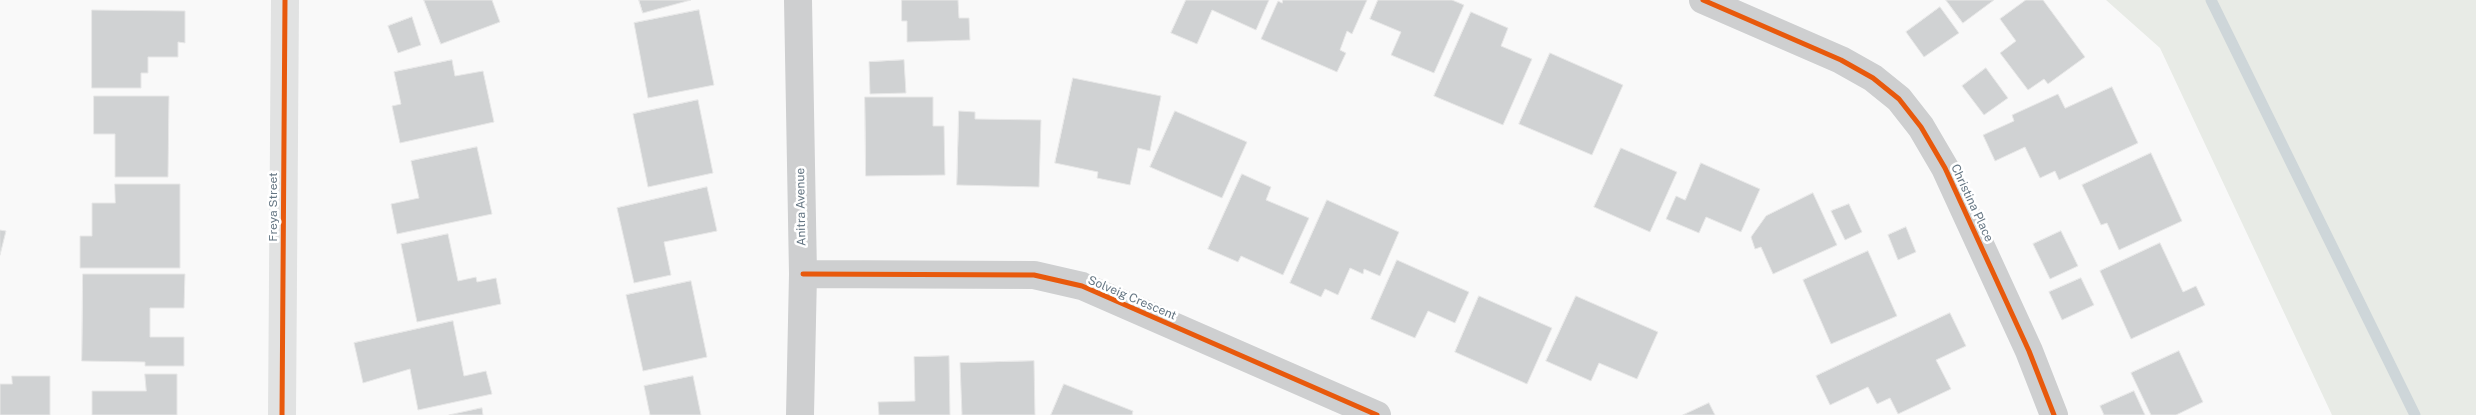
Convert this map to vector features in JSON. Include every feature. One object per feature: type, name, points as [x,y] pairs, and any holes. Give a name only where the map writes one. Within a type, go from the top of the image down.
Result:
[{"type":"street","name":"Freya Street","points":[[282,415],[285,0]]},
{"type":"street","name":"Anitra Avenue","points":[[798,0],[803,274],[800,415]]},
{"type":"street","name":"Christina Place","points":[[1703,0],[1841,60],[1873,78],[1899,99],[1921,127],[1945,168],[2029,351],[2054,415]]},
{"type":"street","name":"Solveig Crescent","points":[[803,274],[1034,275],[1056,279],[1082,286],[1376,415]]},
{"type":"shaded area","points":[[2106,0],[2476,0],[2476,415],[2332,415],[2160,48]]},
{"type":"building","points":[[424,0],[492,0],[500,22],[441,44]]},
{"type":"building","points":[[639,0],[691,0],[643,13]]},
{"type":"building","points":[[902,0],[958,0],[959,18],[969,18],[970,40],[907,42],[907,21],[902,21]]},
{"type":"building","points":[[1186,0],[1269,0],[1256,30],[1212,10],[1197,44],[1171,33]]},
{"type":"building","points":[[1283,0],[1367,0],[1352,34],[1347,31],[1340,50],[1346,53],[1337,72],[1261,39],[1278,1],[1282,3]]},
{"type":"building","points":[[1378,0],[1452,0],[1464,5],[1434,73],[1391,55],[1401,32],[1370,19]]},
{"type":"building","points":[[1946,0],[1994,0],[1963,23]]},
{"type":"building","points":[[2026,0],[2043,0],[2085,57],[2048,84],[2044,79],[2028,90],[2000,53],[2016,41],[2000,19]]},
{"type":"building","points":[[1940,7],[1959,33],[1924,57],[1906,32]]},
{"type":"building","points":[[92,10],[185,11],[185,43],[178,42],[178,57],[148,57],[148,73],[141,73],[141,88],[92,88]]},
{"type":"building","points":[[699,10],[714,85],[648,98],[634,23]]},
{"type":"building","points":[[1471,12],[1508,28],[1501,46],[1532,59],[1503,125],[1434,96]]},
{"type":"building","points":[[412,17],[421,45],[398,53],[388,26]]},
{"type":"building","points":[[1550,53],[1623,85],[1592,155],[1519,124]]},
{"type":"building","points":[[452,60],[455,76],[483,71],[494,122],[400,143],[392,106],[401,104],[394,72]]},
{"type":"building","points":[[904,60],[906,93],[870,94],[869,62]]},
{"type":"building","points":[[1986,68],[2008,98],[1984,115],[1962,86]]},
{"type":"building","points":[[1073,78],[1161,96],[1150,151],[1138,148],[1130,185],[1097,178],[1098,172],[1055,163]]},
{"type":"building","points":[[2112,87],[2138,143],[2059,180],[2055,171],[2040,178],[2025,147],[1995,161],[1983,135],[2014,121],[2012,115],[2058,94],[2065,108]]},
{"type":"building","points":[[94,96],[169,96],[168,177],[115,177],[115,134],[94,134]]},
{"type":"building","points":[[865,97],[933,97],[933,126],[944,126],[945,175],[866,176]]},
{"type":"building","points":[[698,100],[713,173],[648,187],[633,114]]},
{"type":"building","points":[[959,111],[975,112],[975,119],[1041,120],[1039,187],[957,185]]},
{"type":"building","points":[[1175,111],[1247,142],[1222,198],[1150,167]]},
{"type":"building","points":[[477,147],[492,214],[397,234],[391,204],[419,198],[411,161]]},
{"type":"building","points":[[1621,148],[1677,172],[1650,232],[1594,207]]},
{"type":"building","points":[[2151,153],[2182,221],[2119,250],[2107,223],[2101,225],[2082,185]]},
{"type":"building","points":[[1701,163],[1760,189],[1741,232],[1706,217],[1699,233],[1666,219],[1676,196],[1685,200]]},
{"type":"building","points":[[1242,174],[1271,187],[1266,200],[1309,218],[1283,275],[1241,256],[1238,262],[1208,249]]},
{"type":"building","points":[[115,184],[180,184],[180,268],[80,268],[80,236],[92,236],[92,203],[115,203]]},
{"type":"building","points":[[707,187],[717,231],[664,242],[671,275],[634,283],[617,208]]},
{"type":"building","points":[[1813,193],[1837,245],[1773,274],[1761,247],[1755,249],[1751,237],[1766,216]]},
{"type":"building","points":[[1327,200],[1399,232],[1380,276],[1364,269],[1363,274],[1350,268],[1338,295],[1325,289],[1321,297],[1290,283]]},
{"type":"building","points":[[1849,204],[1862,232],[1845,240],[1831,211]]},
{"type":"building","points":[[1906,227],[1916,252],[1898,260],[1888,235]]},
{"type":"building","points":[[0,230],[6,231],[0,255]]},
{"type":"building","points":[[2061,231],[2078,266],[2050,279],[2033,244]]},
{"type":"building","points":[[448,234],[458,281],[476,277],[477,282],[496,278],[501,304],[417,322],[401,244]]},
{"type":"building","points":[[2160,243],[2183,292],[2196,286],[2205,305],[2131,339],[2100,271]]},
{"type":"building","points":[[1868,251],[1897,316],[1831,344],[1803,280]]},
{"type":"building","points":[[1397,260],[1469,292],[1455,323],[1428,311],[1415,338],[1371,319]]},
{"type":"building","points":[[83,274],[185,274],[184,308],[150,308],[150,337],[184,337],[184,366],[145,366],[145,362],[82,361]]},
{"type":"building","points":[[2081,278],[2094,305],[2062,320],[2049,292]]},
{"type":"building","points":[[691,281],[707,357],[643,371],[626,295]]},
{"type":"building","points":[[1479,296],[1552,328],[1527,384],[1455,352]]},
{"type":"building","points":[[1576,296],[1658,332],[1637,379],[1599,363],[1591,381],[1546,361]]},
{"type":"building","points":[[1950,313],[1966,346],[1936,360],[1951,389],[1898,414],[1890,398],[1877,404],[1868,387],[1830,405],[1816,376]]},
{"type":"building","points":[[453,321],[464,376],[486,371],[492,394],[418,410],[410,369],[363,383],[354,343]]},
{"type":"building","points":[[2179,351],[2203,402],[2176,415],[2151,415],[2131,373]]},
{"type":"building","points":[[949,356],[950,415],[879,415],[878,402],[915,401],[914,357]]},
{"type":"building","points":[[1034,361],[1035,415],[962,415],[960,363]]},
{"type":"building","points":[[145,374],[177,374],[177,415],[92,415],[92,391],[146,391]]},
{"type":"building","points":[[12,376],[50,376],[50,415],[0,415],[0,384],[12,384]]},
{"type":"building","points":[[693,376],[701,415],[650,415],[644,386]]},
{"type":"building","points":[[1064,384],[1133,411],[1132,415],[1051,415]]},
{"type":"building","points":[[2134,391],[2145,415],[2104,415],[2100,406]]},
{"type":"building","points":[[1709,403],[1715,415],[1683,415]]},
{"type":"building","points":[[482,408],[483,415],[449,415]]},
{"type":"waterway","points":[[2211,0],[2415,415]]},
{"type":"cycle path","points":[[282,415],[285,0]]},
{"type":"cycle path","points":[[1703,0],[1841,60],[1873,78],[1899,99],[1921,127],[1945,168],[2029,351],[2054,415]]},
{"type":"cycle path","points":[[803,274],[1034,275],[1082,286],[1377,415]]}]
